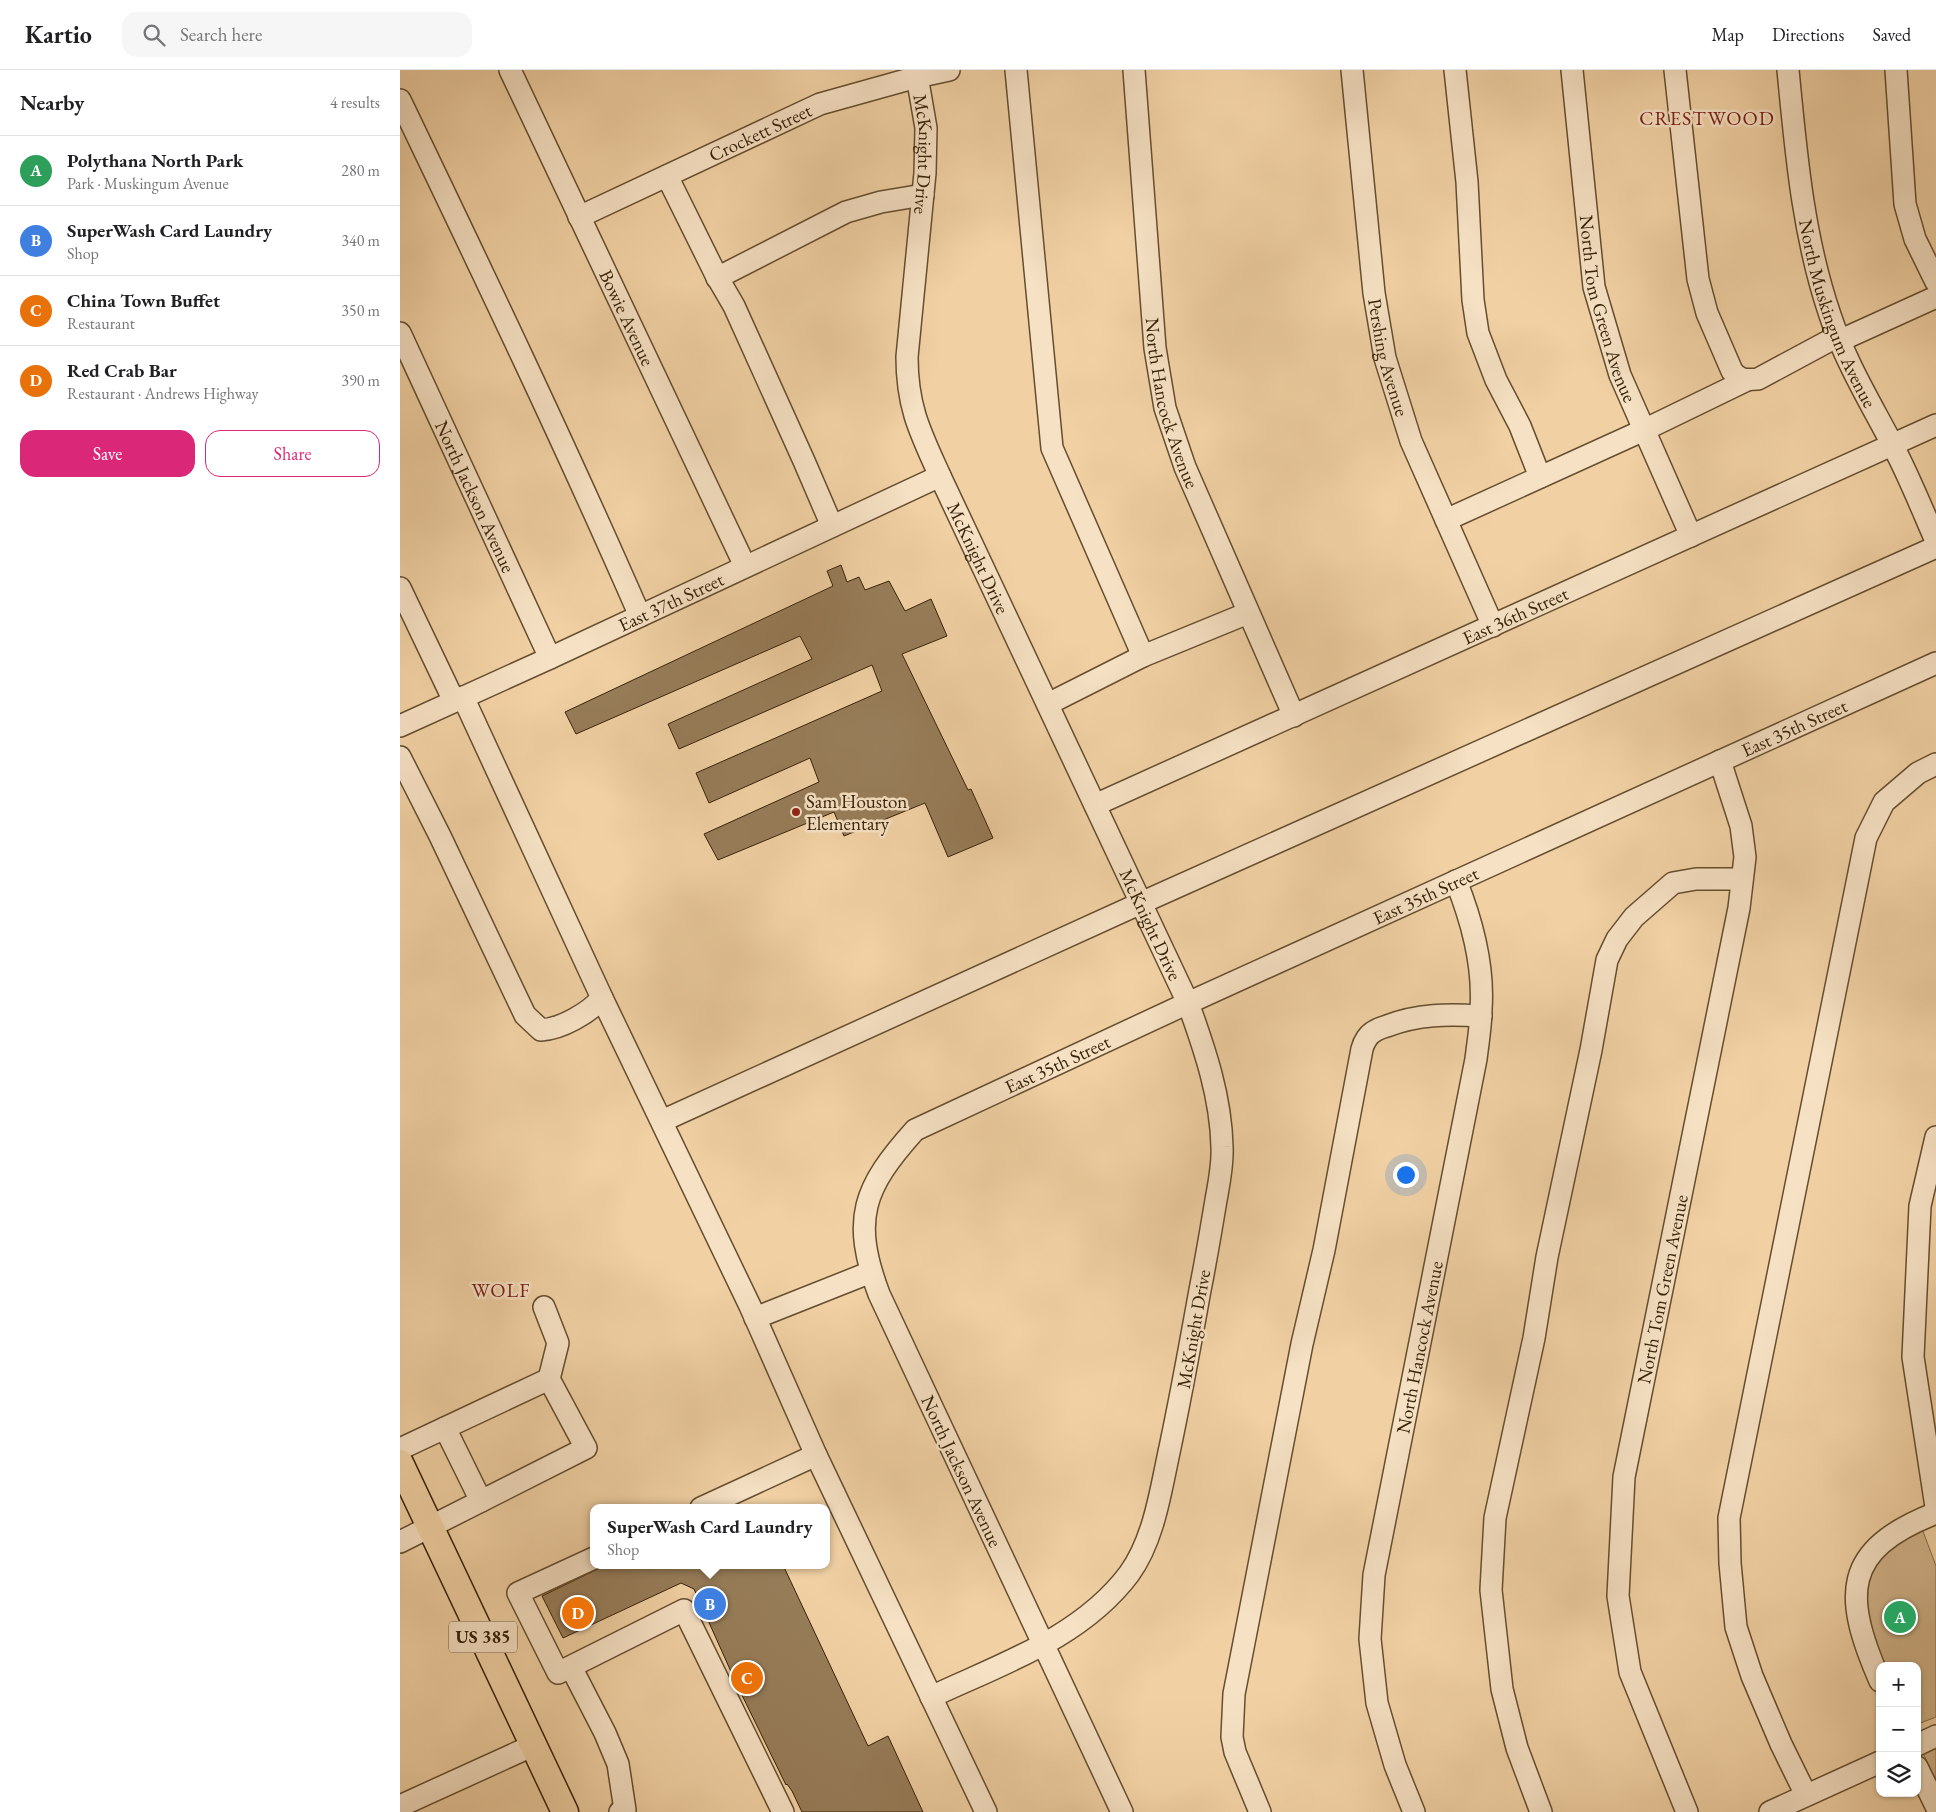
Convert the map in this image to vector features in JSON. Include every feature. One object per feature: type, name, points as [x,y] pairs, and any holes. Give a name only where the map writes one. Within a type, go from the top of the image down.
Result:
[{"type":"main road","name":"US 385","points":[[400,1463],[566,1812]]},
{"type":"street","name":"Bowie Avenue","points":[[510,70],[745,566]]},
{"type":"street","name":"Crockett Street","points":[[579,217],[820,104],[916,73],[949,70]]},
{"type":"street","points":[[1016,70],[1052,448],[1143,656]]},
{"type":"street","name":"North Hancock Avenue","points":[[1134,70],[1155,348],[1165,408],[1185,467],[1294,716]]},
{"type":"street","name":"Pershing Avenue","points":[[1352,70],[1374,293],[1385,358],[1411,441],[1493,626]]},
{"type":"street","points":[[1455,70],[1467,182],[1473,300],[1478,333],[1496,380],[1520,426],[1540,477]]},
{"type":"street","name":"North Tom Green Avenue","points":[[1572,70],[1594,287],[1620,375],[1691,536]]},
{"type":"street","points":[[1675,70],[1698,279],[1707,313],[1732,371],[1737,377],[1747,380]]},
{"type":"street","name":"North Muskingum Avenue","points":[[1788,70],[1803,207],[1818,279],[1839,339],[1867,399],[1893,445],[1936,541]]},
{"type":"street","points":[[1896,70],[1906,204],[1915,239],[1936,282]]},
{"type":"street","name":"McKnight Drive","points":[[916,73],[926,128],[923,195],[907,357],[907,382],[911,406],[919,430],[940,476],[1188,1003],[1213,1079],[1220,1116],[1222,1149],[1221,1170],[1179,1404],[1150,1531],[1140,1556],[1115,1591],[1094,1611],[1044,1645],[931,1697]]},
{"type":"street","points":[[400,100],[584,490],[640,616]]},
{"type":"street","points":[[667,176],[734,306],[832,526]]},
{"type":"street","points":[[718,278],[846,212],[882,202],[923,195]]},
{"type":"street","points":[[1446,520],[1644,430],[1747,380],[1758,379],[1839,339],[1936,297]]},
{"type":"street","name":"North Jackson Avenue","points":[[400,333],[550,658]]},
{"type":"street","name":"East 36th Street","points":[[1095,805],[1936,425]]},
{"type":"street","name":"East 37th Street","points":[[400,726],[940,476]]},
{"type":"street","points":[[662,1121],[1141,903],[1936,547]]},
{"type":"street","points":[[400,588],[459,699],[662,1121],[755,1318],[816,1455],[986,1812]]},
{"type":"street","points":[[1048,704],[1143,656],[1248,612]]},
{"type":"street","name":"East 35th Street","points":[[915,1130],[1188,1003],[1936,663]]},
{"type":"street","points":[[400,757],[525,1014],[541,1030],[552,1030],[593,1009],[602,998]]},
{"type":"street","name":"North Tom Green Avenue","points":[[1687,1812],[1630,1672],[1618,1596],[1624,1477],[1737,918],[1742,878],[1744,857],[1741,826],[1720,762]]},
{"type":"street","points":[[1805,1802],[1752,1676],[1736,1627],[1730,1563],[1729,1518],[1866,838],[1884,802],[1918,773],[1936,764]]},
{"type":"street","points":[[1541,1812],[1517,1748],[1502,1689],[1491,1590],[1495,1518],[1534,1338],[1548,1257],[1591,1050],[1607,960],[1617,939],[1634,917],[1673,883],[1696,879],[1742,878]]},
{"type":"street","name":"North Hancock Avenue","points":[[1414,1812],[1396,1765],[1377,1703],[1370,1639],[1374,1575],[1476,1059],[1481,1016],[1478,956],[1466,906],[1456,881]]},
{"type":"street","points":[[1260,1812],[1235,1752],[1232,1737],[1234,1694],[1302,1344],[1324,1250],[1362,1048],[1366,1038],[1371,1034],[1390,1024],[1416,1016],[1436,1014],[1481,1016]]},
{"type":"street","name":"North Jackson Avenue","points":[[915,1130],[890,1158],[876,1181],[867,1206],[864,1243],[871,1272],[879,1294],[1122,1812]]},
{"type":"street","points":[[1936,1137],[1920,1206],[1913,1357],[1936,1507]]},
{"type":"street","points":[[755,1318],[871,1272]]},
{"type":"street","points":[[400,1542],[586,1448],[549,1379],[558,1343],[544,1307]]},
{"type":"street","points":[[400,1449],[549,1379]]},
{"type":"street","points":[[445,1428],[481,1501]]},
{"type":"street","points":[[710,1504],[816,1455]]},
{"type":"street","points":[[1876,1672],[1857,1614],[1857,1587],[1860,1574],[1874,1550],[1888,1537],[1915,1521],[1936,1513]]},
{"type":"street","points":[[590,1560],[518,1593],[558,1673],[684,1610],[783,1812]]},
{"type":"street","points":[[571,1667],[605,1732],[618,1764],[624,1811]]},
{"type":"street","points":[[1921,1743],[1936,1736]]},
{"type":"street","points":[[400,1806],[534,1745]]},
{"type":"street","points":[[1770,1812],[1805,1802],[1876,1764]]},
{"type":"street","points":[[1921,1775],[1936,1806]]},
{"type":"shaded area","points":[[1921,1526],[1936,1566],[1936,1717],[1921,1723],[1921,1662],[1881,1662],[1861,1602],[1868,1579],[1885,1551]]},
{"type":"shaded area","points":[[1936,1747],[1936,1781],[1923,1753]]},
{"type":"building","points":[[841,565],[847,582],[859,577],[865,590],[889,581],[905,611],[931,599],[947,636],[902,654],[968,790],[971,789],[993,838],[948,857],[925,803],[844,836],[834,812],[718,860],[704,834],[819,782],[810,758],[709,803],[696,773],[882,691],[872,665],[679,749],[668,724],[812,659],[800,636],[576,734],[565,712],[833,586],[827,571]]},
{"type":"building","points":[[598,1569],[785,1569],[868,1746],[888,1736],[923,1812],[802,1812],[792,1791],[786,1785],[737,1685],[694,1589],[681,1583],[563,1638],[542,1596]]},
{"type":"place","name":"Sam Houston Elementary","points":[[796,812]]},
{"type":"place","name":"SuperWash Card Laundry","points":[[710,1604]]},
{"type":"place","name":"Red Crab Bar","points":[[578,1613]]},
{"type":"place","name":"Polythana North Park","points":[[1900,1617]]},
{"type":"place","name":"China Town Buffet","points":[[747,1678]]},
{"type":"district","name":"CRESTWOOD","points":[[1707,118]]},
{"type":"district","name":"WOLF","points":[[501,1290]]}]
